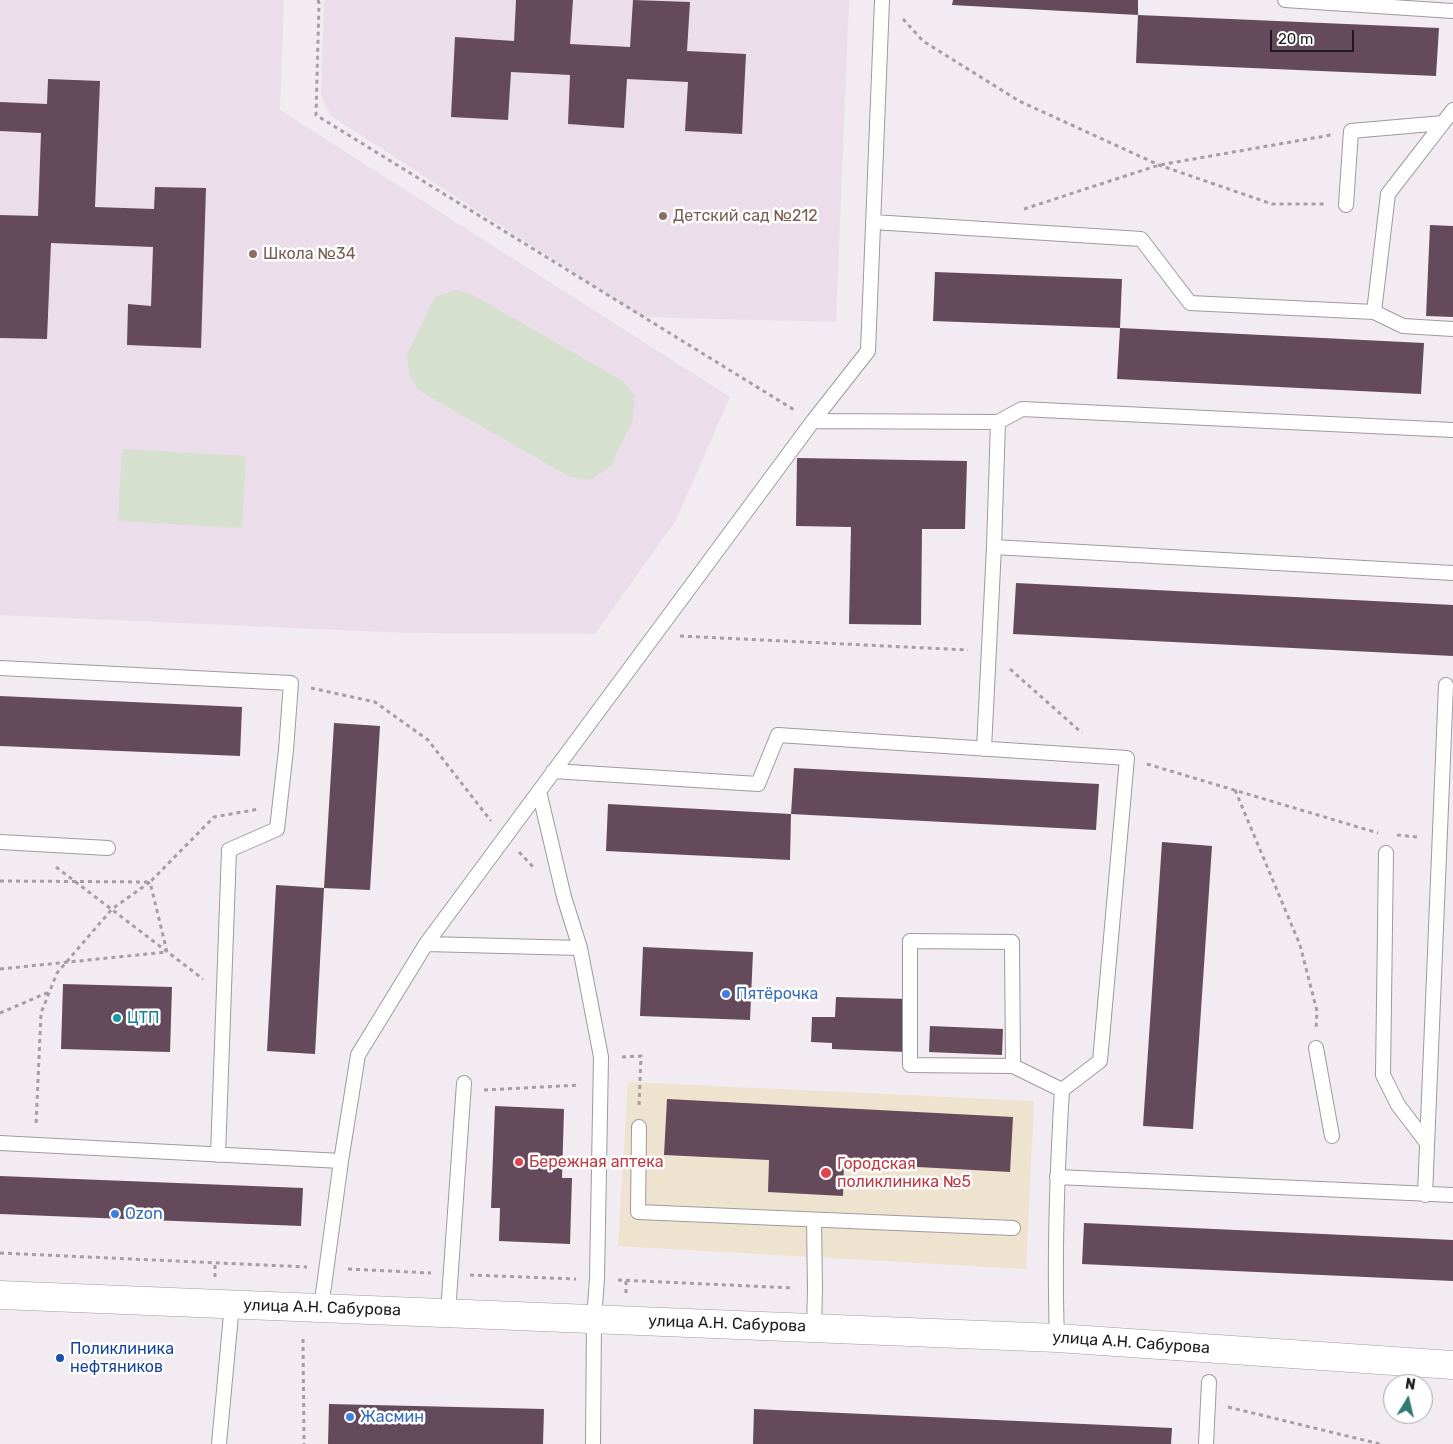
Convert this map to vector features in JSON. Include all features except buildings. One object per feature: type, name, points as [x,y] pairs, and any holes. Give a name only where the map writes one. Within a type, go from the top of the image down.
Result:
[{"type":"street","name":"улица А.Н. Сабурова","points":[[0,1295],[1057,1338],[1453,1365]]},
{"type":"lane","points":[[321,1308],[358,1054],[426,944],[813,421],[868,351],[882,0]]},
{"type":"lane","points":[[1285,0],[1410,4],[1453,11]]},
{"type":"lane","points":[[1374,312],[1388,194],[1453,110]]},
{"type":"lane","points":[[1346,205],[1351,131],[1443,122]]},
{"type":"lane","points":[[873,222],[1141,239],[1190,304],[1374,312],[1403,326],[1453,329]]},
{"type":"lane","points":[[813,421],[998,422],[1022,409],[1453,430]]},
{"type":"lane","points":[[984,749],[998,422]]},
{"type":"lane","points":[[994,547],[1453,573]]},
{"type":"lane","points":[[0,668],[291,683],[277,829],[229,850],[218,1155]]},
{"type":"lane","points":[[1425,1195],[1446,685]]},
{"type":"lane","points":[[553,771],[758,784],[778,735],[1127,758],[1100,1061],[1062,1090],[1057,1177],[1057,1338]]},
{"type":"lane","points":[[539,791],[564,897],[580,948],[601,1057],[597,1280],[594,1319],[593,1444]]},
{"type":"lane","points":[[0,842],[108,848]]},
{"type":"lane","points":[[1386,853],[1383,1075],[1398,1105],[1427,1143]]},
{"type":"lane","points":[[1013,1066],[1012,942],[910,941],[910,1065],[1013,1066],[1062,1090]]},
{"type":"lane","points":[[426,944],[580,948]]},
{"type":"lane","points":[[1316,1048],[1332,1136]]},
{"type":"lane","points":[[448,1313],[464,1087]]},
{"type":"lane","points":[[639,1127],[638,1212],[1013,1228]]},
{"type":"lane","points":[[0,1143],[341,1161]]},
{"type":"lane","points":[[1057,1177],[1453,1196]]},
{"type":"lane","points":[[814,1220],[814,1328]]},
{"type":"lane","points":[[219,1444],[232,1304]]},
{"type":"lane","points":[[1206,1444],[1209,1382]]},
{"type":"path","points":[[318,0],[316,114],[813,421]]},
{"type":"path","points":[[898,14],[923,41],[1019,100],[1159,165],[1272,204],[1346,205]]},
{"type":"path","points":[[1023,210],[1159,165],[1351,131]]},
{"type":"path","points":[[655,634],[989,651],[1108,757]]},
{"type":"path","points":[[291,683],[375,702],[428,740],[504,838],[564,897]]},
{"type":"path","points":[[1127,758],[1380,833]]},
{"type":"path","points":[[1234,790],[1300,945],[1316,1011],[1316,1048]]},
{"type":"path","points":[[35,1145],[41,1013],[57,973],[112,909],[150,882],[214,817],[280,805]]},
{"type":"path","points":[[1390,834],[1440,839]]},
{"type":"path","points":[[24,843],[224,995]]},
{"type":"path","points":[[0,881],[150,882]]},
{"type":"path","points":[[150,882],[167,952]]},
{"type":"path","points":[[0,968],[167,952]]},
{"type":"path","points":[[0,1014],[50,992]]},
{"type":"path","points":[[601,1057],[641,1056],[639,1127]]},
{"type":"path","points":[[464,1087],[600,1084]]},
{"type":"path","points":[[0,1253],[815,1289]]},
{"type":"path","points":[[303,1340],[304,1444]]},
{"type":"path","points":[[1208,1402],[1380,1444]]},
{"type":"shaded area","name":"Школа №34","points":[[0,0],[284,0],[280,110],[730,397],[676,520],[595,634],[408,633],[0,615]]},
{"type":"shaded area","name":"Детский сад №212","points":[[324,0],[849,0],[836,322],[642,317],[331,116],[321,95]]},
{"type":"shaded area","name":"Городская поликлиника №5","points":[[628,1082],[1034,1101],[1026,1269],[618,1246]]},
{"type":"green space","points":[[456,290],[473,295],[623,381],[635,396],[633,419],[611,466],[591,480],[570,477],[418,390],[409,373],[407,354],[435,297]]},
{"type":"green space","points":[[122,449],[246,456],[242,528],[118,521]]},
{"type":"place","name":"Детский сад №212","points":[[663,216]]},
{"type":"place","name":"Школа №34","points":[[253,254]]},
{"type":"place","name":"Пятёрочка","points":[[726,994]]},
{"type":"place","name":"ЦТП","points":[[117,1018]]},
{"type":"place","name":"Бережная аптека","points":[[519,1162]]},
{"type":"place","name":"Городская поликлиника №5","points":[[826,1173]]},
{"type":"place","name":"Ozon","points":[[115,1214]]},
{"type":"place","name":"Поликлиника нефтяников","points":[[60,1358]]},
{"type":"place","name":"Жасмин","points":[[350,1417]]}]
